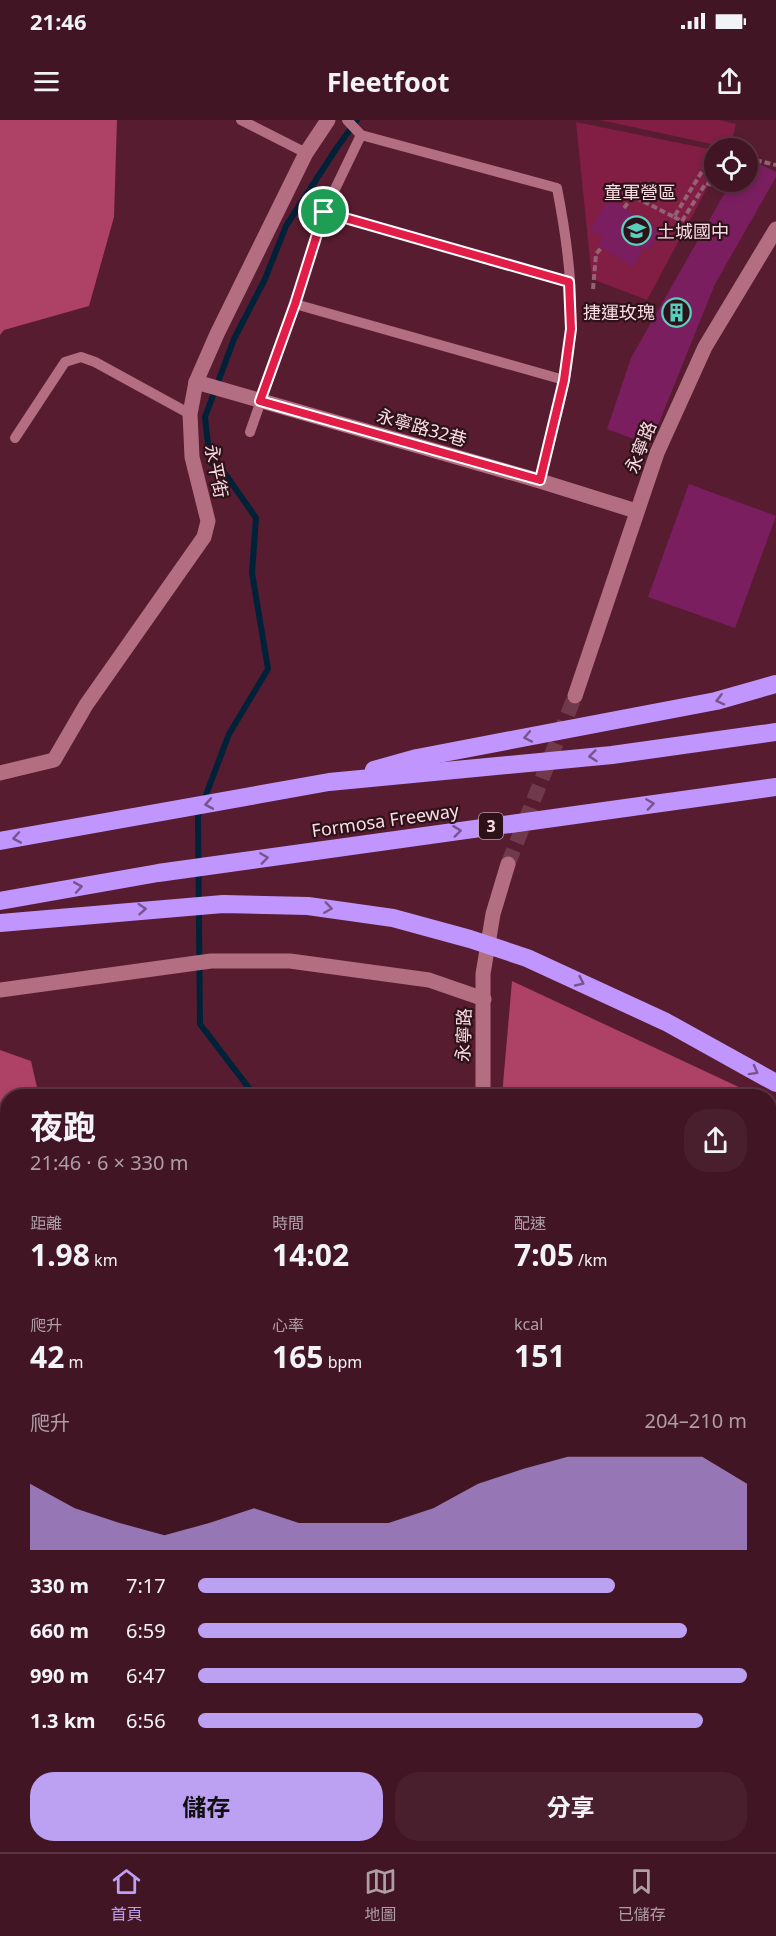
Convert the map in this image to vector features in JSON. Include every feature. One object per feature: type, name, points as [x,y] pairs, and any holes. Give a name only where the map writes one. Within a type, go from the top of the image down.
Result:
[{"type":"highway","points":[[329,782],[417,758],[716,701],[776,684]]},
{"type":"highway","points":[[0,841],[329,782],[612,755],[776,732]]},
{"type":"highway","name":"Formosa Freeway","points":[[0,901],[198,867],[776,787]]},
{"type":"highway","points":[[0,923],[199,905],[308,906],[393,918],[470,939],[527,958],[666,1022],[776,1083]]},
{"type":"street","name":"永平街","points":[[0,773],[54,760],[86,705],[204,537],[208,521],[192,457],[190,414],[196,382],[217,334],[306,153],[328,120]]},
{"type":"street","name":"永寧路","points":[[575,696],[657,453],[705,346],[776,229]]},
{"type":"street","name":"永寧路32巷","points":[[196,382],[540,480],[636,511]]},
{"type":"street","name":"永寧路","points":[[483,1089],[483,974],[493,914],[508,864]]},
{"type":"street","points":[[0,990],[211,961],[290,961],[429,980],[484,999]]},
{"type":"lane","points":[[241,120],[306,153]]},
{"type":"lane","points":[[347,120],[361,135],[557,188],[567,242],[571,329],[564,380],[540,480]]},
{"type":"lane","points":[[250,432],[295,304],[324,212],[361,135]]},
{"type":"lane","points":[[324,212],[569,282]]},
{"type":"lane","points":[[295,304],[564,380]]},
{"type":"lane","points":[[15,438],[65,362],[81,357],[95,362],[190,414]]},
{"type":"path","points":[[758,161],[776,165]]},
{"type":"path","points":[[674,217],[704,168]]},
{"type":"path","points":[[624,208],[633,196],[682,221],[704,186]]},
{"type":"path","points":[[593,289],[597,254],[602,248]]},
{"type":"green space","points":[[600,120],[719,120],[736,124],[732,138],[704,138],[704,142]]},
{"type":"green space","name":"童軍營區","points":[[576,122],[704,148],[705,192],[647,300],[592,279]]},
{"type":"shaded area","points":[[0,120],[117,120],[114,217],[89,306],[4,330],[0,335]]},
{"type":"shaded area","points":[[512,981],[743,1089],[503,1089]]},
{"type":"shaded area","points":[[0,1050],[31,1061],[37,1089],[0,1089]]},
{"type":"building","name":"捷運玫瑰","points":[[758,163],[776,172],[776,177],[715,284],[650,445],[607,429],[631,358],[725,192],[758,192]]},
{"type":"building","points":[[609,198],[660,230],[649,250],[644,247],[633,267],[598,245],[603,237],[590,230]]},
{"type":"building","points":[[689,484],[776,516],[735,628],[648,597]]},
{"type":"waterway","points":[[250,1089],[200,1024],[198,816],[229,734],[268,669],[252,573],[256,518],[226,475],[210,462],[205,417],[234,339],[265,279],[286,226],[357,120]]},
{"type":"tunnel","points":[[508,864],[575,696]]},
{"type":"place","name":"土城國中","points":[[636,231]]},
{"type":"place","name":"捷運玫瑰","points":[[676,312]]},
{"type":"route","points":[[324,212],[569,282],[571,329],[564,380],[540,480],[260,401],[295,304],[324,212]]}]
